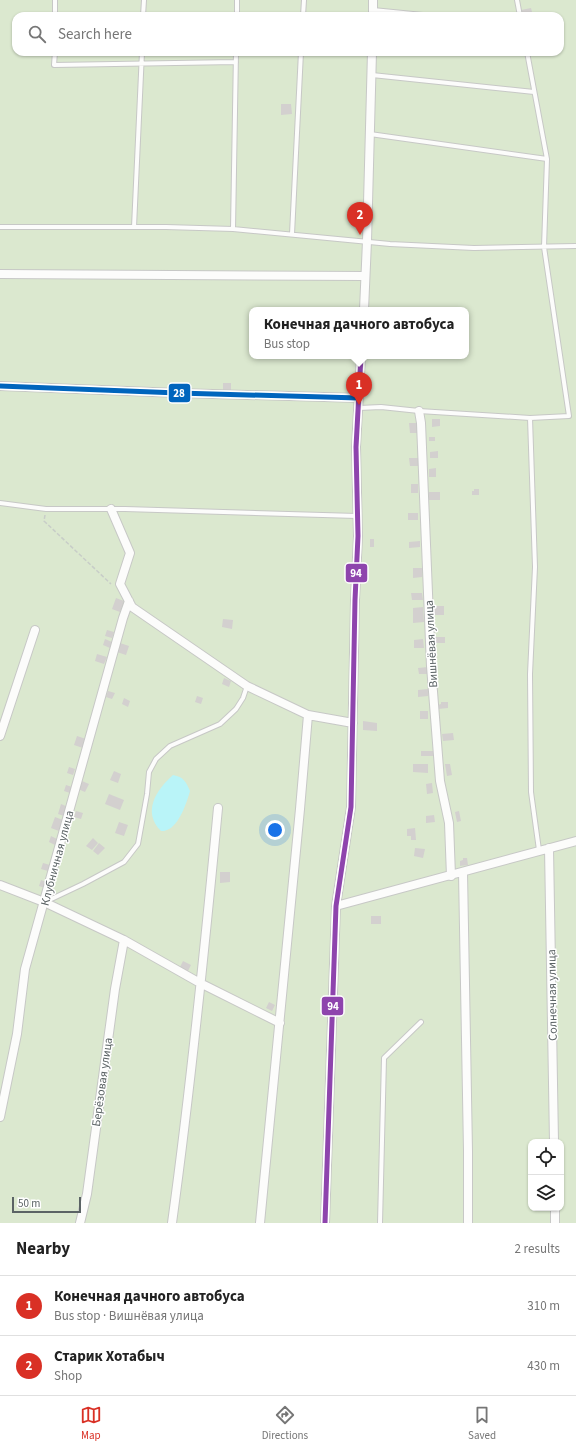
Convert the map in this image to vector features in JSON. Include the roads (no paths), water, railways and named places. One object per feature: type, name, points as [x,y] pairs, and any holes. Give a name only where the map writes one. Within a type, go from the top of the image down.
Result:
[{"type":"street","points":[[373,0],[373,12]]},
{"type":"street","points":[[364,307],[372,56]]},
{"type":"street","points":[[0,274],[365,276]]},
{"type":"street","points":[[324,1223],[336,906],[351,807],[358,516],[356,447],[361,359]]},
{"type":"street","points":[[0,386],[359,398]]},
{"type":"street","name":"Вишнёвая улица","points":[[419,412],[421,423],[431,666],[440,781],[449,823],[451,876]]},
{"type":"street","points":[[111,509],[130,553],[120,584],[132,607],[247,686],[308,715],[353,723]]},
{"type":"street","name":"Клубничная улица","points":[[0,1118],[17,1034],[25,969],[129,601]]},
{"type":"street","points":[[0,736],[35,630]]},
{"type":"street","points":[[260,1223],[308,715]]},
{"type":"street","points":[[172,1223],[208,918],[218,808]]},
{"type":"street","points":[[336,906],[576,841]]},
{"type":"street","name":"Солнечная улица","points":[[549,848],[554,1139]]},
{"type":"street","points":[[463,872],[468,1223]]},
{"type":"street","points":[[0,885],[44,902],[124,940],[200,983],[280,1023]]},
{"type":"street","name":"Берёзовая улица","points":[[80,1223],[87,1194],[115,989],[124,940]]},
{"type":"street","points":[[555,1211],[555,1223]]},
{"type":"lane","points":[[55,0],[55,12]]},
{"type":"lane","points":[[144,0],[144,12]]},
{"type":"lane","points":[[237,0],[237,12]]},
{"type":"lane","points":[[303,12],[304,0]]},
{"type":"lane","points":[[517,0],[519,12]]},
{"type":"lane","points":[[55,56],[54,65],[236,62]]},
{"type":"lane","points":[[134,228],[142,56]]},
{"type":"lane","points":[[233,229],[236,56]]},
{"type":"lane","points":[[292,234],[301,56]]},
{"type":"lane","points":[[358,408],[381,407],[419,412],[530,418],[568,416],[544,247],[547,159],[528,56]]},
{"type":"lane","points":[[371,75],[534,92]]},
{"type":"lane","points":[[370,134],[547,159]]},
{"type":"lane","points":[[0,228],[233,229],[367,241],[474,248],[576,246]]},
{"type":"lane","points":[[530,418],[535,567],[530,674],[531,792],[539,850]]},
{"type":"lane","points":[[0,503],[46,509],[111,509],[358,516]]},
{"type":"lane","points":[[44,902],[83,884],[124,862],[138,844],[147,794],[149,772],[156,759],[170,746],[220,724],[236,709],[247,686]]},
{"type":"lane","points":[[380,1223],[384,1058],[421,1022]]},
{"type":"water","points":[[173,775],[184,780],[190,791],[179,819],[171,828],[161,831],[155,824],[152,816],[152,809],[161,787]]},
{"type":"place","name":"Старик Хотабыч","points":[[360,235]]},
{"type":"place","name":"Конечная дачного автобуса","points":[[359,405]]}]
